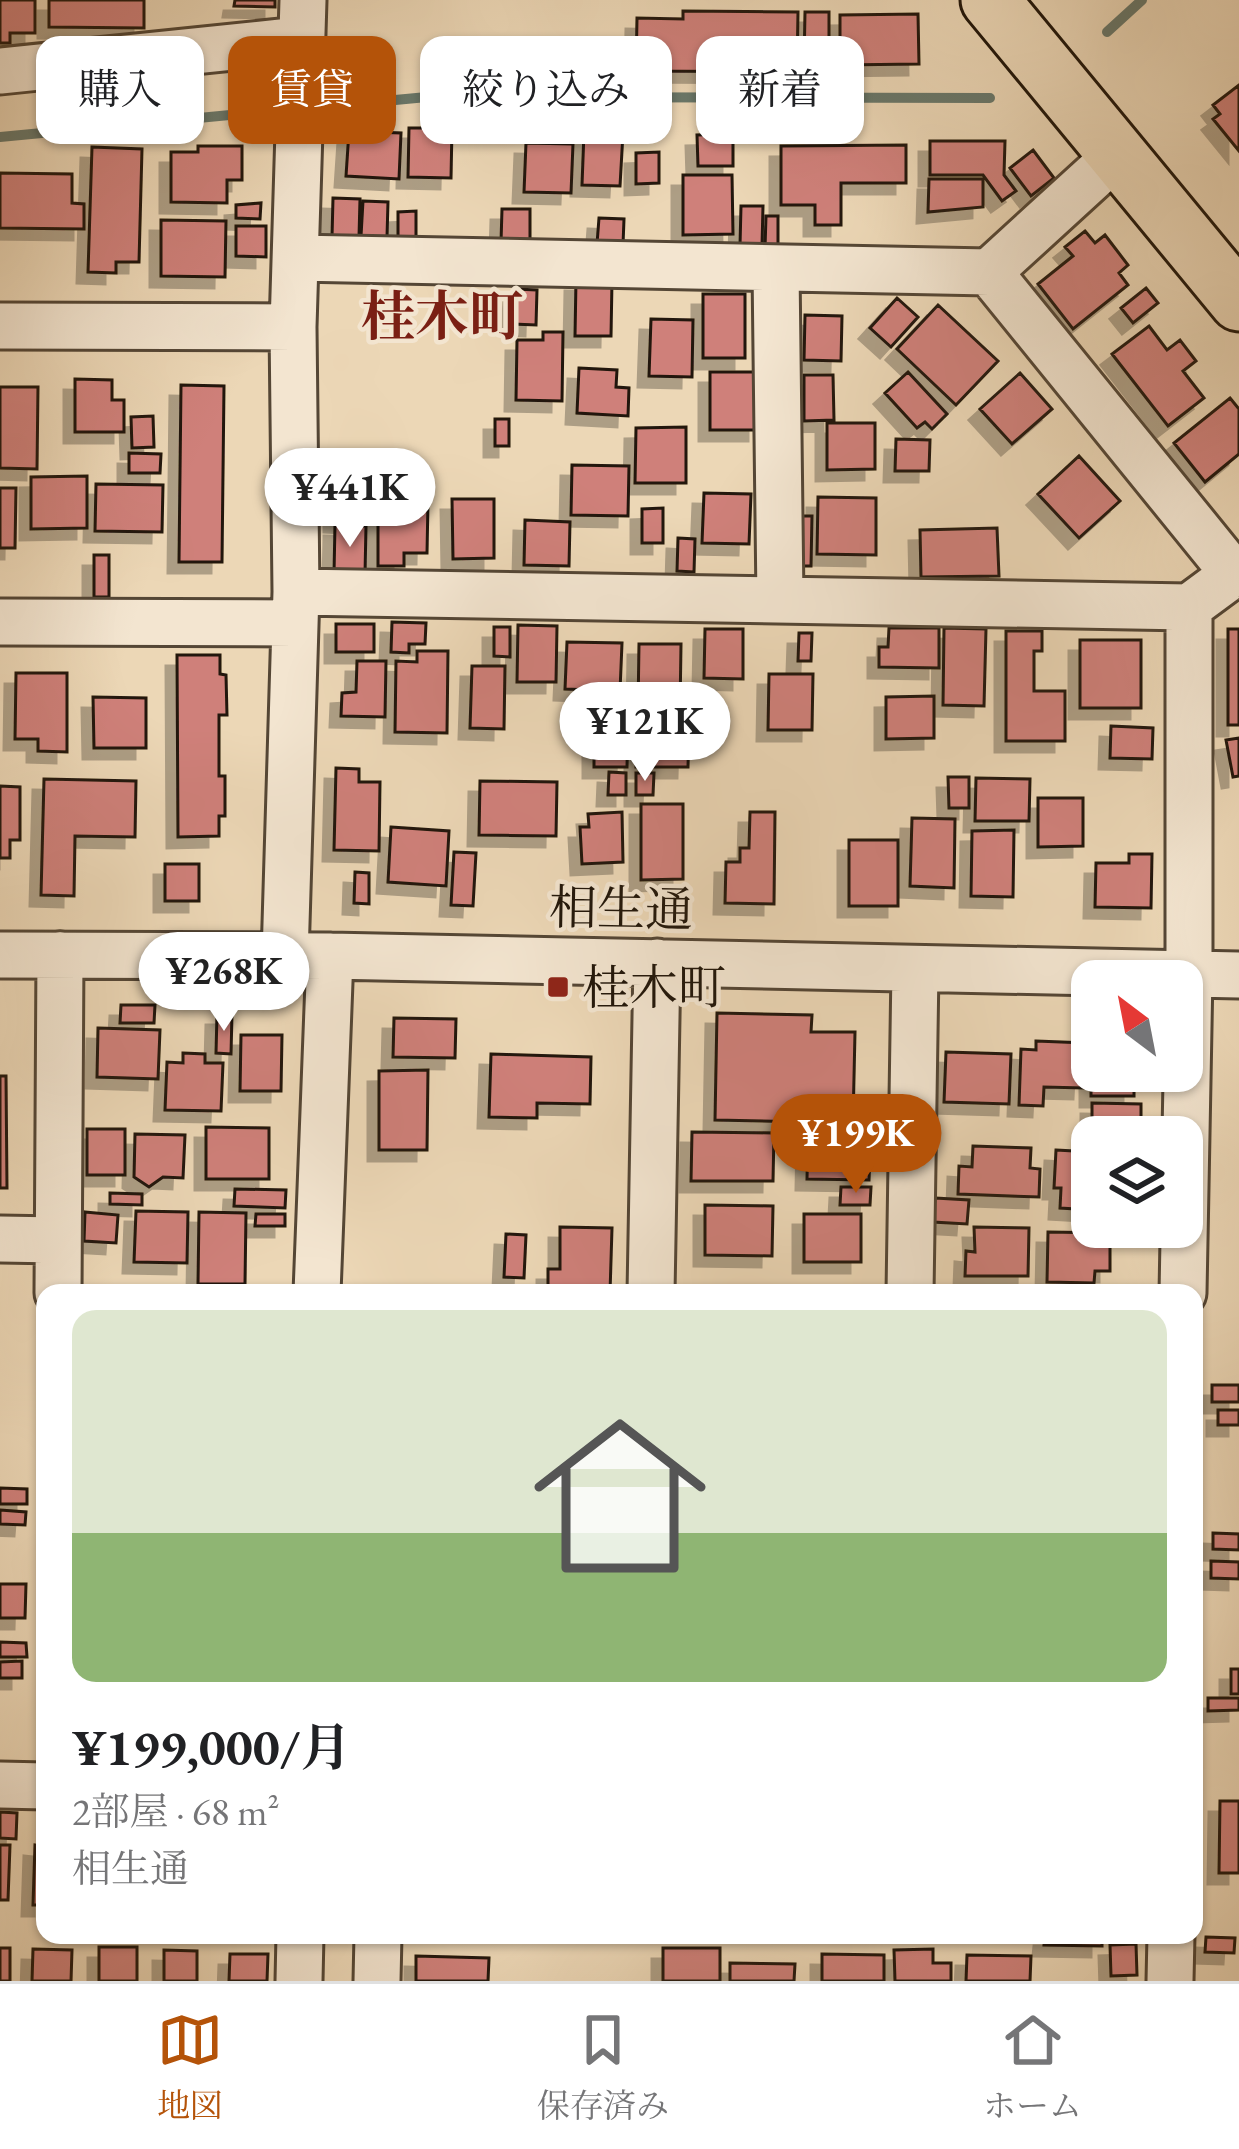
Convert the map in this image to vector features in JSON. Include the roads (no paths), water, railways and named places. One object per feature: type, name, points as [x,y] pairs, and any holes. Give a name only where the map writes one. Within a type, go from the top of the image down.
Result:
[{"type":"main road","points":[[990,0],[1239,302]]},
{"type":"street","points":[[0,70],[302,20],[292,327],[295,607],[317,1284]]},
{"type":"street","points":[[296,258],[989,272],[1117,155]]},
{"type":"street","points":[[776,269],[780,600]]},
{"type":"street","points":[[0,622],[295,607],[780,600],[1189,607],[1236,572],[989,272]]},
{"type":"street","points":[[0,326],[292,327]]},
{"type":"street","points":[[1189,607],[1190,960]]},
{"type":"street","name":"相生通","points":[[0,955],[1071,972]]},
{"type":"street","points":[[58,1284],[60,955]]},
{"type":"street","points":[[651,1284],[657,962]]},
{"type":"street","points":[[910,1284],[915,969]]},
{"type":"street","name":"相生通","points":[[1203,974],[1239,975]]},
{"type":"street","points":[[1183,1284],[1187,1092]]},
{"type":"street","points":[[0,1239],[58,1240]]},
{"type":"street","points":[[0,1785],[36,1786]]},
{"type":"street","points":[[299,1981],[300,1944]]},
{"type":"street","points":[[377,1981],[378,1944]]},
{"type":"street","points":[[1170,1981],[1171,1944]]},
{"type":"waterway","points":[[1107,32],[1142,0]]},
{"type":"waterway","points":[[396,100],[990,98]]},
{"type":"waterway","points":[[0,137],[228,115]]},
{"type":"place","name":"桂木町","points":[[558,987]]},
{"type":"district","name":"桂木町","points":[[442,316]]}]
